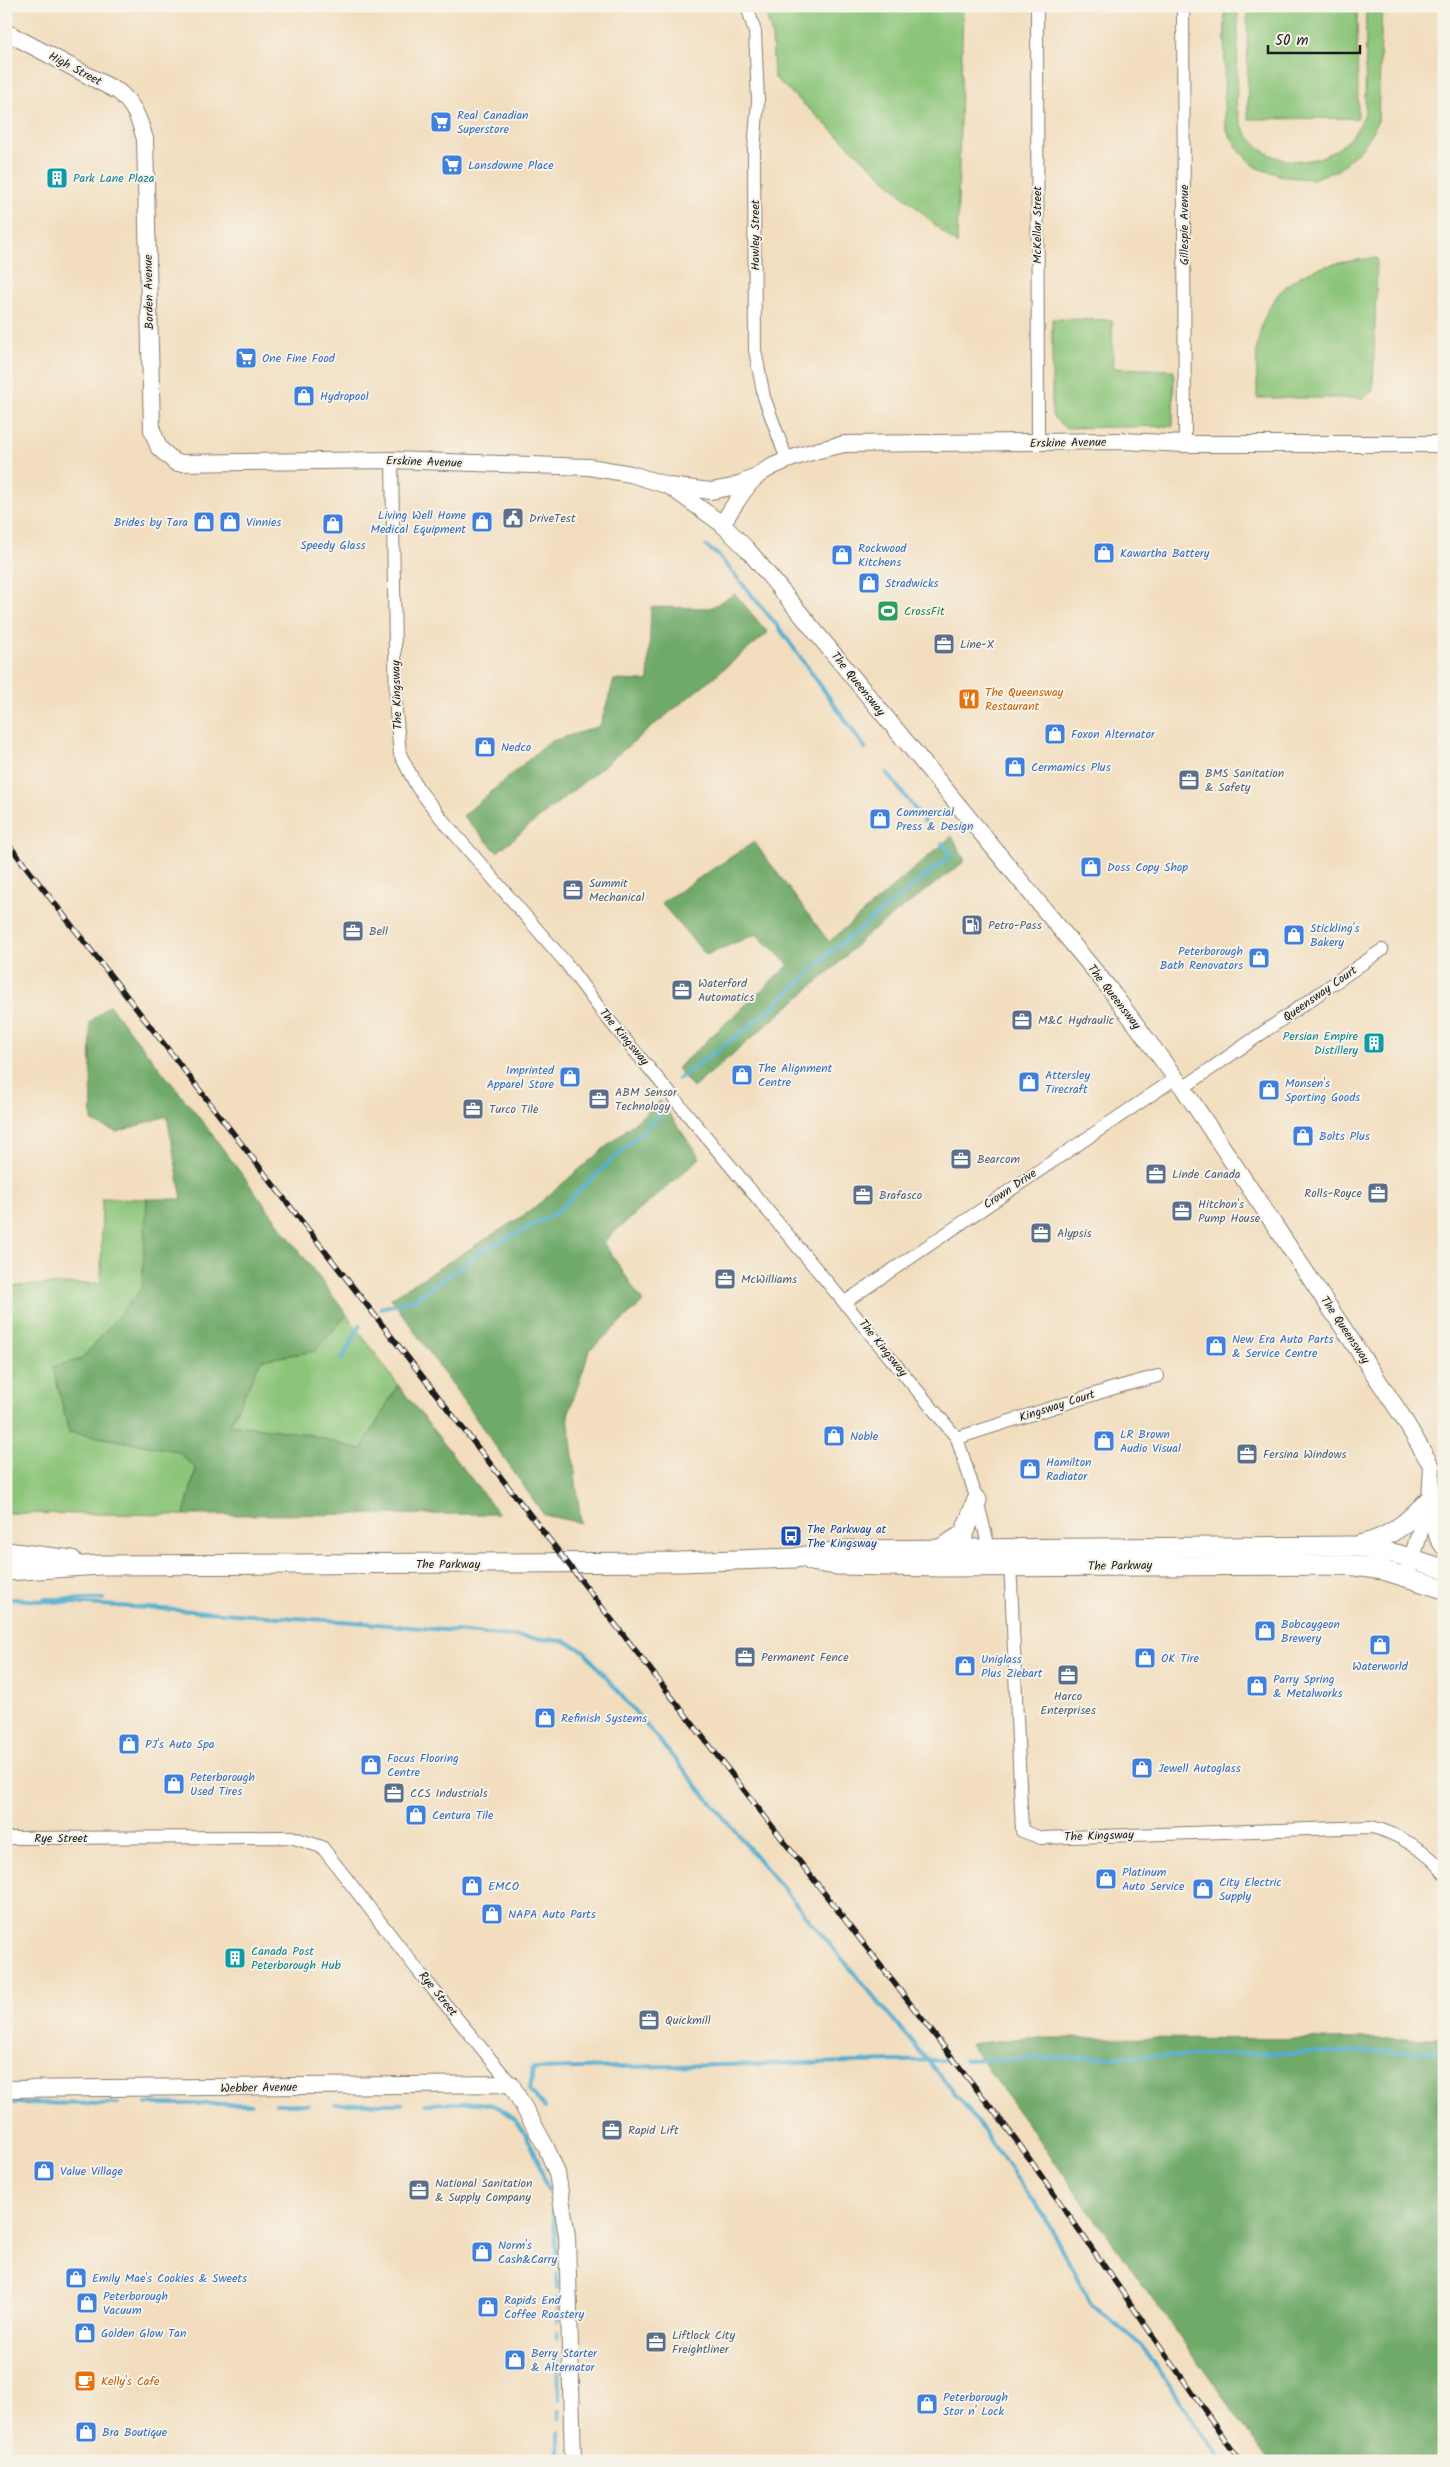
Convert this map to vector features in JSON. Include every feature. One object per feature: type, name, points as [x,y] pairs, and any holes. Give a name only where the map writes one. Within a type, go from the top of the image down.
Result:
[{"type":"main road","points":[[1430,1499],[1439,1537],[1444,1545]]},
{"type":"main road","points":[[1353,1546],[1377,1541],[1394,1532],[1408,1522],[1430,1499]]},
{"type":"main road","points":[[940,1550],[964,1534],[977,1500]]},
{"type":"main road","name":"The Parkway","points":[[794,1558],[838,1566],[1000,1558],[1353,1546],[1409,1567],[1444,1589]]},
{"type":"main road","name":"The Parkway","points":[[6,1570],[101,1565],[559,1564],[794,1558],[847,1550],[940,1550],[1000,1558],[1328,1564],[1444,1569]]},
{"type":"main road","name":"The Parkway","points":[[6,1552],[36,1554],[101,1565]]},
{"type":"street","name":"Hawley Street","points":[[747,6],[755,32],[758,101],[754,150],[755,350],[764,397],[788,460]]},
{"type":"street","name":"McKellar Street","points":[[1037,6],[1038,443]]},
{"type":"street","name":"Gillespie Avenue","points":[[1183,6],[1185,444]]},
{"type":"street","name":"High Street","points":[[6,32],[119,92],[131,102],[137,114]]},
{"type":"street","name":"Borden Avenue","points":[[137,114],[145,139],[152,430],[159,448],[176,463]]},
{"type":"street","name":"Erskine Avenue","points":[[722,524],[754,478],[788,460],[817,449],[845,444],[1123,441],[1185,444],[1444,444]]},
{"type":"street","name":"Erskine Avenue","points":[[176,463],[392,460],[589,466],[631,474],[669,486]]},
{"type":"street","name":"The Kingsway","points":[[392,460],[396,712],[400,754],[417,787],[441,818],[566,963],[603,1013],[957,1438],[977,1500],[1000,1558],[1022,1831],[1041,1838],[1372,1826],[1393,1832],[1438,1864],[1444,1873]]},
{"type":"street","points":[[669,486],[711,491],[732,487],[754,478]]},
{"type":"street","name":"The Queensway","points":[[669,486],[722,524],[748,550],[1102,981],[1180,1083],[1402,1416],[1438,1466],[1409,1567]]},
{"type":"street","name":"Queensway Court","points":[[1180,1083],[1382,950]]},
{"type":"street","name":"Crown Drive","points":[[845,1302],[1180,1083]]},
{"type":"street","name":"Kingsway Court","points":[[957,1438],[1114,1388],[1158,1376]]},
{"type":"street","name":"Rye Street","points":[[6,1838],[291,1837],[322,1847],[423,1977],[511,2084],[546,2147],[557,2173],[567,2236],[573,2461]]},
{"type":"street","name":"Webber Avenue","points":[[6,2089],[511,2084]]},
{"type":"green space","points":[[764,6],[963,6],[957,245],[774,77],[772,37]]},
{"type":"green space","points":[[1225,6],[1238,6],[1236,98],[1238,113],[1248,135],[1262,150],[1280,158],[1300,161],[1321,157],[1339,148],[1354,133],[1365,112],[1366,6],[1382,6],[1378,121],[1362,148],[1338,170],[1312,179],[1286,177],[1257,168],[1241,153],[1226,129],[1224,105]]},
{"type":"green space","points":[[1247,6],[1357,6],[1358,118],[1248,119]]},
{"type":"green space","points":[[1377,258],[1373,391],[1363,398],[1257,398],[1256,359],[1259,336],[1266,315],[1275,298],[1302,275],[1319,268],[1337,263]]},
{"type":"green space","points":[[1052,319],[1112,320],[1113,368],[1174,370],[1173,426],[1065,428],[1052,416]]},
{"type":"green space","points":[[735,594],[768,633],[497,852],[463,816],[549,742],[600,726],[614,680],[648,681],[651,607],[710,608]]},
{"type":"green space","points":[[952,836],[965,861],[863,938],[838,964],[693,1088],[677,1068],[789,965],[756,934],[706,955],[661,903],[754,842],[829,942]]},
{"type":"green space","points":[[109,1005],[205,1125],[347,1315],[315,1351],[261,1360],[230,1424],[308,1434],[361,1450],[398,1385],[499,1514],[184,1515],[196,1469],[177,1451],[69,1432],[53,1367],[82,1359],[142,1288],[147,1199],[182,1199],[167,1116],[117,1132],[92,1122],[90,1022]]},
{"type":"green space","points":[[660,1101],[700,1158],[603,1242],[643,1302],[590,1350],[568,1415],[581,1523],[544,1515],[391,1298],[529,1212]]},
{"type":"green space","points":[[102,1198],[147,1199],[142,1288],[82,1359],[53,1367],[69,1432],[178,1451],[196,1469],[184,1515],[6,1513],[6,1286],[101,1283]]},
{"type":"green space","points":[[347,1315],[398,1385],[361,1450],[308,1434],[230,1424],[261,1360],[315,1351]]},
{"type":"green space","points":[[1023,2038],[1444,2039],[1444,2461],[1269,2461],[970,2044]]},
{"type":"waterway","points":[[706,546],[719,556],[780,629],[866,749]]},
{"type":"waterway","points":[[887,773],[925,822]]},
{"type":"waterway","points":[[678,1079],[744,1031],[800,983],[827,955],[952,855],[942,843]]},
{"type":"waterway","points":[[381,1308],[415,1299],[484,1250],[554,1214],[663,1112]]},
{"type":"waterway","points":[[342,1359],[360,1325]]},
{"type":"waterway","points":[[6,1599],[15,1599]]},
{"type":"waterway","points":[[12,1599],[354,1622],[565,1641],[584,1651],[963,2103],[1045,2217],[1090,2303],[1142,2346],[1221,2461]]},
{"type":"waterway","points":[[44,1599],[103,1599],[47,1599]]},
{"type":"waterway","points":[[964,2060],[1381,2051],[1444,2052]]},
{"type":"waterway","points":[[545,2108],[530,2090],[533,2069],[946,2060]]},
{"type":"waterway","points":[[9,2103],[118,2104]]},
{"type":"waterway","points":[[426,2104],[481,2103],[501,2109],[511,2116],[535,2152],[548,2191]]},
{"type":"waterway","points":[[146,2104],[251,2104]]},
{"type":"waterway","points":[[276,2104],[308,2104]]},
{"type":"waterway","points":[[335,2104],[402,2104]]},
{"type":"waterway","points":[[553,2210],[557,2258]]},
{"type":"waterway","points":[[557,2274],[557,2288]]},
{"type":"waterway","points":[[558,2298],[558,2321]]},
{"type":"waterway","points":[[557,2332],[557,2339]]},
{"type":"waterway","points":[[558,2354],[559,2400]]},
{"type":"waterway","points":[[559,2411],[559,2418]]},
{"type":"waterway","points":[[559,2432],[559,2461]]},
{"type":"railway","points":[[6,841],[1017,2141],[1240,2461]]},
{"type":"place","name":"Real Canadian Superstore","points":[[441,122]]},
{"type":"place","name":"Lansdowne Place","points":[[452,165]]},
{"type":"place","name":"Park Lane Plaza","points":[[57,178]]},
{"type":"place","name":"One Fine Food","points":[[246,358]]},
{"type":"place","name":"Hydropool","points":[[304,396]]},
{"type":"place","name":"DriveTest","points":[[513,518]]},
{"type":"place","name":"Brides by Tara","points":[[204,522]]},
{"type":"place","name":"Vinnies","points":[[230,522]]},
{"type":"place","name":"Living Well Home Medical Equipment","points":[[482,522]]},
{"type":"place","name":"Speedy Glass","points":[[333,524]]},
{"type":"place","name":"Kawartha Battery","points":[[1104,553]]},
{"type":"place","name":"Rockwood Kitchens","points":[[842,555]]},
{"type":"place","name":"Stradwicks","points":[[869,583]]},
{"type":"place","name":"CrossFit","points":[[888,611]]},
{"type":"place","name":"Line-X","points":[[944,644]]},
{"type":"place","name":"The Queensway Restaurant","points":[[969,699]]},
{"type":"place","name":"Foxon Alternator","points":[[1055,734]]},
{"type":"place","name":"Nedco","points":[[485,747]]},
{"type":"place","name":"Cermamics Plus","points":[[1015,767]]},
{"type":"place","name":"BMS Sanitation & Safety","points":[[1189,780]]},
{"type":"place","name":"Commercial Press & Design","points":[[880,819]]},
{"type":"place","name":"Doss Copy Shop","points":[[1091,867]]},
{"type":"place","name":"Summit Mechanical","points":[[573,890]]},
{"type":"place","name":"Petro-Pass","points":[[972,925]]},
{"type":"place","name":"Bell","points":[[353,931]]},
{"type":"place","name":"Stickling's Bakery","points":[[1294,935]]},
{"type":"place","name":"Peterborough Bath Renovators","points":[[1259,958]]},
{"type":"place","name":"Waterford Automatics","points":[[682,990]]},
{"type":"place","name":"M&C Hydraulic","points":[[1022,1020]]},
{"type":"place","name":"Persian Empire Distillery","points":[[1374,1043]]},
{"type":"place","name":"The Alignment Centre","points":[[742,1075]]},
{"type":"place","name":"Imprinted Apparel Store","points":[[570,1077]]},
{"type":"place","name":"Attersley Tirecraft","points":[[1029,1082]]},
{"type":"place","name":"Monsen's Sporting Goods","points":[[1269,1090]]},
{"type":"place","name":"ABM Sensor Technology","points":[[599,1099]]},
{"type":"place","name":"Turco Tile","points":[[473,1109]]},
{"type":"place","name":"Bolts Plus","points":[[1303,1136]]},
{"type":"place","name":"Bearcom","points":[[961,1159]]},
{"type":"place","name":"Linde Canada","points":[[1156,1174]]},
{"type":"place","name":"Rolls-Royce","points":[[1378,1193]]},
{"type":"place","name":"Brafasco","points":[[863,1195]]},
{"type":"place","name":"Hitchon's Pump House","points":[[1182,1211]]},
{"type":"place","name":"Alypsis","points":[[1041,1233]]},
{"type":"place","name":"McWilliams","points":[[725,1279]]},
{"type":"place","name":"New Era Auto Parts & Service Centre","points":[[1216,1346]]},
{"type":"place","name":"Noble","points":[[834,1436]]},
{"type":"place","name":"LR Brown Audio Visual","points":[[1104,1441]]},
{"type":"place","name":"Fersina Windows","points":[[1247,1454]]},
{"type":"place","name":"Hamilton Radiator","points":[[1030,1469]]},
{"type":"place","name":"The Parkway at The Kingsway","points":[[791,1536]]},
{"type":"place","name":"Bobcaygeon Brewery","points":[[1265,1631]]},
{"type":"place","name":"Waterworld","points":[[1380,1645]]},
{"type":"place","name":"Permanent Fence","points":[[745,1657]]},
{"type":"place","name":"OK Tire","points":[[1145,1658]]},
{"type":"place","name":"Uniglass Plus Ziebart","points":[[965,1666]]},
{"type":"place","name":"Harco Enterprises","points":[[1068,1675]]},
{"type":"place","name":"Parry Spring & Metalworks","points":[[1257,1686]]},
{"type":"place","name":"Refinish Systems","points":[[545,1718]]},
{"type":"place","name":"PJ's Auto Spa","points":[[129,1744]]},
{"type":"place","name":"Focus Flooring Centre","points":[[371,1765]]},
{"type":"place","name":"Jewell Autoglass","points":[[1142,1768]]},
{"type":"place","name":"Peterborough Used Tires","points":[[174,1784]]},
{"type":"place","name":"CCS Industrials","points":[[394,1793]]},
{"type":"place","name":"Centura Tile","points":[[416,1815]]},
{"type":"place","name":"Platinum Auto Service","points":[[1106,1879]]},
{"type":"place","name":"EMCO","points":[[472,1886]]},
{"type":"place","name":"City Electric Supply","points":[[1203,1889]]},
{"type":"place","name":"NAPA Auto Parts","points":[[492,1914]]},
{"type":"place","name":"Canada Post Peterborough Hub","points":[[235,1958]]},
{"type":"place","name":"Quickmill","points":[[649,2020]]},
{"type":"place","name":"Rapid Lift","points":[[612,2130]]},
{"type":"place","name":"Value Village","points":[[44,2171]]},
{"type":"place","name":"National Sanitation & Supply Company","points":[[419,2190]]},
{"type":"place","name":"Norm's Cash&Carry","points":[[482,2252]]},
{"type":"place","name":"Emily Mae's Cookies & Sweets","points":[[76,2278]]},
{"type":"place","name":"Peterborough Vacuum","points":[[87,2303]]},
{"type":"place","name":"Rapids End Coffee Roastery","points":[[488,2307]]},
{"type":"place","name":"Golden Glow Tan","points":[[85,2333]]},
{"type":"place","name":"Liftlock City Freightliner","points":[[656,2342]]},
{"type":"place","name":"Berry Starter & Alternator","points":[[515,2360]]},
{"type":"place","name":"Kelly's Cafe","points":[[85,2381]]},
{"type":"place","name":"Peterborough Stor n' Lock","points":[[927,2404]]},
{"type":"place","name":"Bra Boutique","points":[[86,2432]]}]
